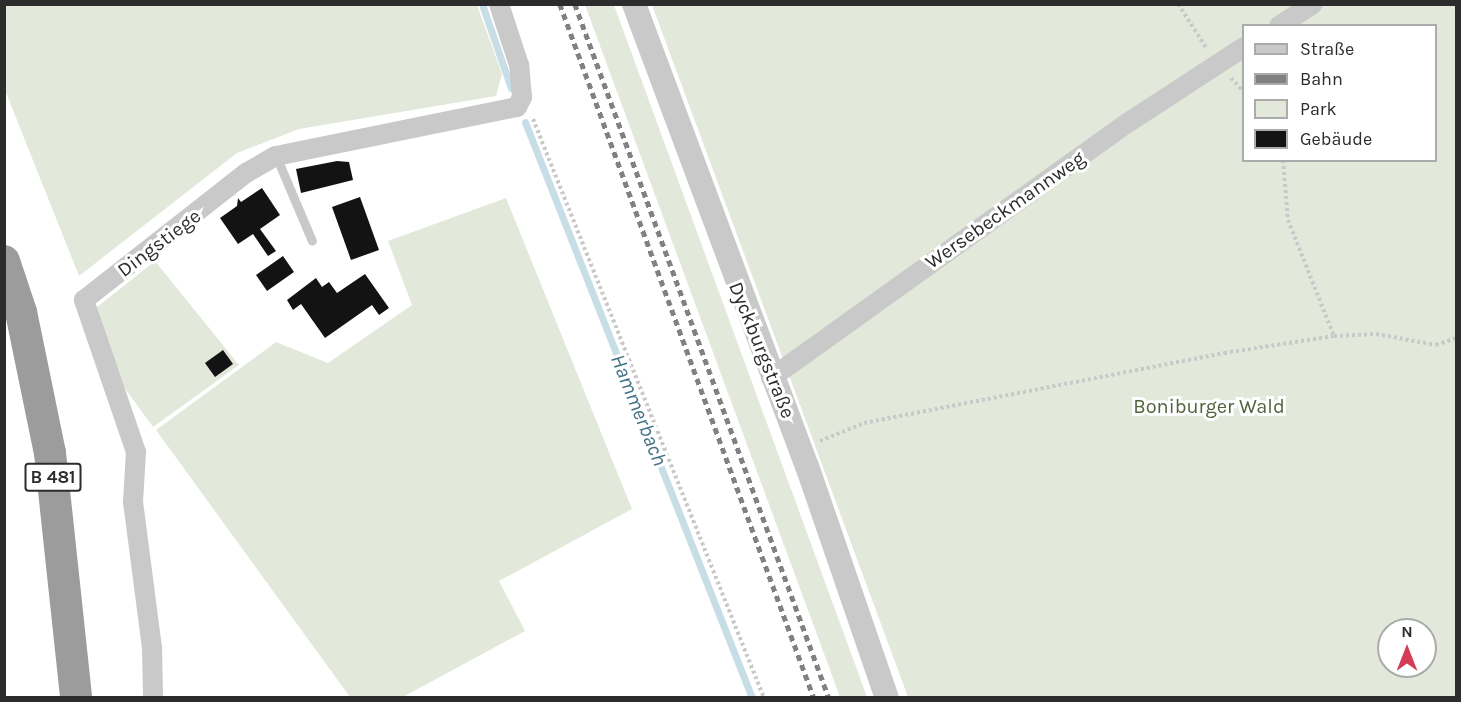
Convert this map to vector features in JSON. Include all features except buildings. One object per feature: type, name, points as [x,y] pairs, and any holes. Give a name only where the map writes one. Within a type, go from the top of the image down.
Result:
[{"type":"highway","name":"B 481","points":[[4,261],[21,312],[50,453],[76,698]]},
{"type":"street","points":[[499,4],[519,65],[522,97]]},
{"type":"street","name":"Dyckburgstraße","points":[[634,4],[887,698]]},
{"type":"street","points":[[1282,24],[1313,4]]},
{"type":"street","name":"Wersebeckmannweg","points":[[771,378],[1119,129],[1242,48]]},
{"type":"street","name":"Dingstiege","points":[[153,698],[152,648],[133,502],[136,452],[84,300],[246,173],[276,156],[510,112],[522,97]]},
{"type":"lane","points":[[276,156],[312,242]]},
{"type":"path","points":[[522,97],[764,698]]},
{"type":"path","points":[[1283,162],[1288,220],[1334,336]]},
{"type":"path","points":[[818,442],[864,423],[1334,336],[1376,334],[1436,345],[1456,339]]},
{"type":"green space","points":[[5,4],[477,5],[502,74],[496,96],[299,129],[237,153],[79,276],[5,90]]},
{"type":"green space","points":[[585,5],[614,5],[867,697],[840,697]]},
{"type":"green space","name":"Boniburger Wald","points":[[652,5],[1456,5],[1456,697],[908,697]]},
{"type":"green space","points":[[506,198],[632,509],[499,581],[525,631],[403,697],[350,697],[156,430],[276,342],[328,363],[412,305],[388,241]]},
{"type":"green space","points":[[155,261],[239,365],[153,427],[121,383],[97,307]]},
{"type":"waterway","name":"Hammerbach","points":[[482,4],[511,88]]},
{"type":"waterway","name":"Hammerbach","points":[[525,122],[752,698]]},
{"type":"railway","points":[[560,4],[814,698]]},
{"type":"railway","points":[[575,4],[829,698]]}]
